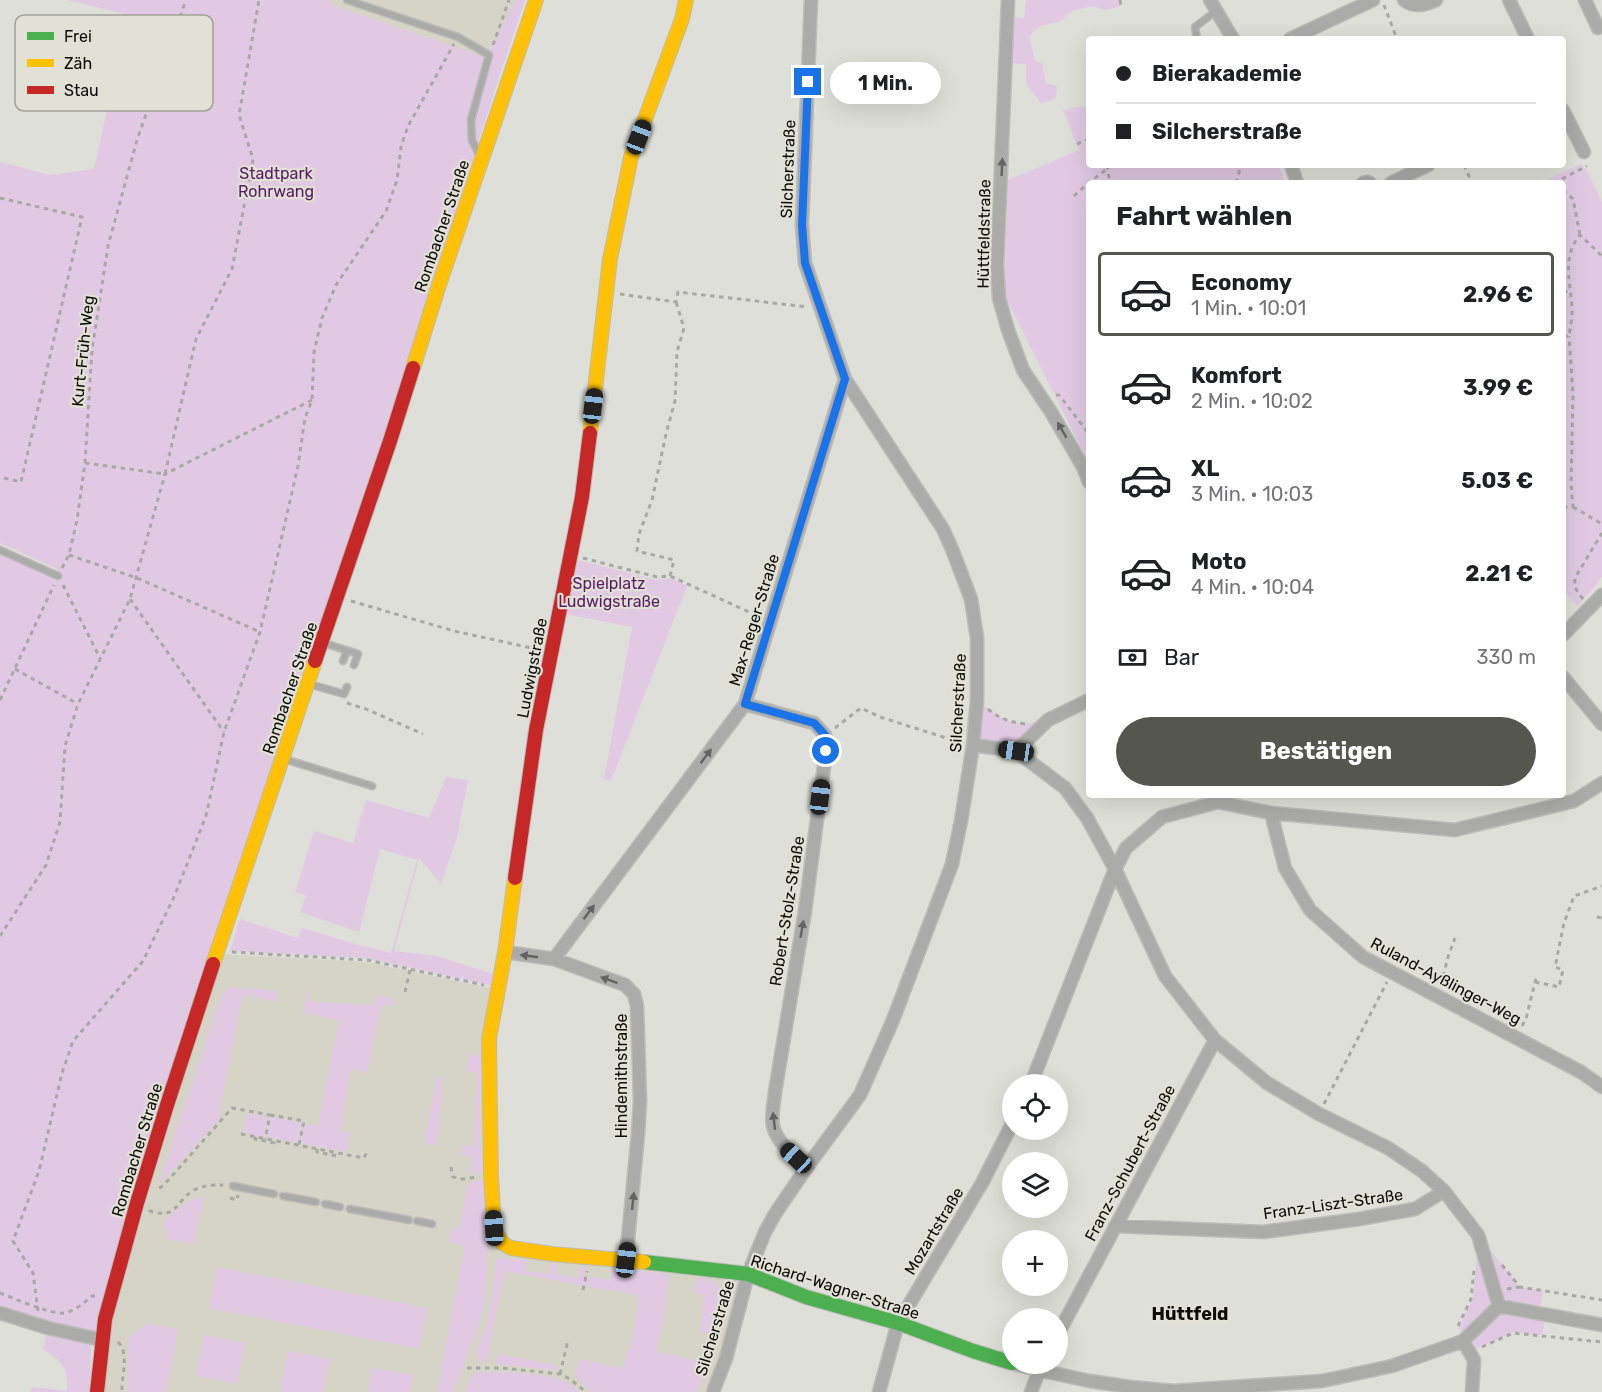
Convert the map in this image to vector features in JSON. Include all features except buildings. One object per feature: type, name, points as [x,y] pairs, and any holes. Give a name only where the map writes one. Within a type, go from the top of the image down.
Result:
[{"type":"street","name":"Rombacher Straße","points":[[97,1392],[109,1341],[111,1299],[137,1203],[218,952],[390,441],[438,288],[536,0]]},
{"type":"street","name":"Ludwigstraße","points":[[502,1243],[494,1228],[489,1039],[505,952],[536,730],[582,497],[610,259],[631,157],[682,19],[686,0]]},
{"type":"street","name":"Silcherstraße","points":[[713,1392],[726,1358],[748,1274],[765,1232],[807,1167],[860,1095],[893,1020],[951,864],[962,821],[977,700],[977,638],[971,599],[952,549],[943,529],[845,379],[805,263],[802,225],[811,0]]},
{"type":"street","name":"Hüttfeldstraße","points":[[1008,0],[997,266],[999,298],[1023,370],[1042,396],[1086,474]]},
{"type":"street","points":[[1296,36],[1373,0]]},
{"type":"street","points":[[1404,0],[1425,6],[1436,0]]},
{"type":"street","points":[[1509,0],[1527,36]]},
{"type":"street","points":[[1585,0],[1598,28]]},
{"type":"street","points":[[1214,5],[1231,36]]},
{"type":"street","points":[[1566,116],[1584,152]]},
{"type":"street","points":[[1397,180],[1422,168]]},
{"type":"street","name":"Max-Reger-Straße","points":[[554,959],[745,704],[845,379]]},
{"type":"street","points":[[1566,632],[1602,595]]},
{"type":"street","points":[[1566,681],[1602,724]]},
{"type":"street","points":[[1016,751],[1048,720],[1086,701]]},
{"type":"street","points":[[745,704],[814,723],[825,735]]},
{"type":"street","name":"Robert-Stolz-Straße","points":[[807,1167],[786,1148],[774,1129],[772,1116],[774,1092],[805,911],[826,751],[825,735]]},
{"type":"street","points":[[973,745],[1016,751],[1065,788],[1087,818],[1115,868],[1165,976],[1215,1040],[1268,1083],[1319,1114],[1388,1148],[1422,1171],[1443,1191],[1478,1235],[1499,1306],[1602,1326]]},
{"type":"street","points":[[1035,1074],[1115,868],[1126,848],[1162,817],[1218,802],[1271,813],[1455,830],[1574,801],[1602,783]]},
{"type":"street","name":"Ruland-Ayßlinger-Weg","points":[[1271,813],[1285,868],[1310,910],[1363,957],[1581,1072],[1602,1087]]},
{"type":"street","name":"Hindemithstraße","points":[[505,952],[554,959],[625,986],[634,994],[637,1006],[640,1101],[626,1260]]},
{"type":"street","name":"Franz-Schubert-Straße","points":[[1068,1315],[1215,1040]]},
{"type":"street","name":"Mozartstraße","points":[[879,1392],[898,1323],[982,1183],[1004,1140]]},
{"type":"street","name":"Franz-Liszt-Straße","points":[[1115,1226],[1264,1232],[1415,1209],[1443,1191]]},
{"type":"street","name":"Richard-Wagner-Straße","points":[[502,1243],[511,1248],[552,1254],[748,1274],[806,1296],[898,1323],[1002,1359]]},
{"type":"street","name":"Richard-Wagner-Straße","points":[[1065,1374],[1090,1381],[1174,1392],[1321,1387],[1392,1366],[1463,1341],[1499,1306]]},
{"type":"street","points":[[0,1313],[38,1325],[109,1341]]},
{"type":"street","points":[[1463,1341],[1474,1360],[1472,1392]]},
{"type":"street","points":[[1031,1392],[1037,1374]]},
{"type":"lane","points":[[346,0],[458,37],[489,55],[471,120],[472,140],[481,160]]},
{"type":"lane","points":[[1196,36],[1195,27],[1214,5]]},
{"type":"lane","points":[[0,549],[58,576]]},
{"type":"lane","points":[[322,643],[358,654],[354,665]]},
{"type":"lane","points":[[343,661],[347,651]]},
{"type":"lane","points":[[309,683],[344,694],[347,687]]},
{"type":"lane","points":[[333,691],[336,684]]},
{"type":"lane","points":[[283,759],[372,786]]},
{"type":"lane","points":[[233,1186],[274,1194]]},
{"type":"lane","points":[[283,1196],[316,1202]]},
{"type":"lane","points":[[325,1204],[340,1207]]},
{"type":"lane","points":[[350,1209],[409,1220]]},
{"type":"lane","points":[[417,1221],[432,1224]]},
{"type":"path","name":"Kurt-Früh-Weg","points":[[181,15],[186,0]]},
{"type":"path","points":[[0,936],[45,865],[60,822],[65,746],[78,704],[130,599],[165,474],[196,339],[232,269],[253,159],[239,115],[259,0]]},
{"type":"path","points":[[489,55],[509,0]]},
{"type":"path","points":[[1120,0],[1121,6]]},
{"type":"path","points":[[1382,0],[1396,36]]},
{"type":"path","points":[[38,1325],[33,1273],[13,1241],[39,1171],[62,1073],[73,1041],[143,961],[174,897],[206,816],[224,732],[260,632],[298,466],[305,418],[312,400],[314,352],[327,307],[336,285],[386,211],[397,180],[401,147],[408,126],[458,37]]},
{"type":"path","name":"Kurt-Früh-Weg","points":[[0,700],[69,555],[77,520],[85,463],[92,350],[108,246],[147,111]]},
{"type":"path","points":[[1077,144],[1086,142]]},
{"type":"path","points":[[1560,180],[1588,166],[1584,152]]},
{"type":"path","points":[[1092,180],[1106,168]]},
{"type":"path","points":[[1074,196],[1086,185]]},
{"type":"path","points":[[1566,193],[1573,200],[1580,235],[1602,256]]},
{"type":"path","points":[[0,198],[82,217],[21,482],[0,477]]},
{"type":"path","points":[[1573,507],[1571,484],[1573,394],[1569,336],[1572,313],[1569,254],[1580,235]]},
{"type":"path","points":[[1566,292],[1570,291]]},
{"type":"path","points":[[606,292],[676,302]]},
{"type":"path","points":[[670,576],[674,560],[638,551],[639,534],[652,500],[675,401],[677,352],[684,328],[676,302],[678,292],[820,308]]},
{"type":"path","points":[[1042,396],[1059,395],[1086,430]]},
{"type":"path","points":[[85,463],[165,474],[312,400]]},
{"type":"path","points":[[1566,507],[1573,507],[1602,524]]},
{"type":"path","points":[[1591,608],[1576,590],[1575,578],[1602,533]]},
{"type":"path","points":[[69,555],[137,578],[260,632]]},
{"type":"path","points":[[571,555],[657,577],[670,576],[770,622]]},
{"type":"path","points":[[58,576],[100,658]]},
{"type":"path","points":[[338,597],[454,631],[552,652]]},
{"type":"path","points":[[130,599],[224,732]]},
{"type":"path","points":[[15,669],[78,704]]},
{"type":"path","points":[[977,700],[998,717],[1012,722],[1029,724],[1048,720]]},
{"type":"path","points":[[346,702],[423,734]]},
{"type":"path","points":[[825,735],[861,708],[880,717],[973,745]]},
{"type":"path","points":[[1526,1019],[1535,980],[1559,987],[1563,970],[1556,966],[1560,957],[1564,922],[1574,896],[1602,886]]},
{"type":"path","points":[[1597,917],[1602,918]]},
{"type":"path","points":[[1442,980],[1455,938]]},
{"type":"path","points":[[218,952],[367,960],[497,988]]},
{"type":"path","points":[[405,992],[410,970]]},
{"type":"path","points":[[1319,1114],[1392,973]]},
{"type":"path","points":[[137,1203],[164,1185],[232,1108],[304,1121],[299,1145]]},
{"type":"path","points":[[265,1139],[270,1115]]},
{"type":"path","points":[[241,1134],[364,1158],[367,1152]]},
{"type":"path","points":[[256,1137],[255,1139],[274,1143],[274,1146]]},
{"type":"path","points":[[317,1149],[317,1152],[337,1156],[336,1158]]},
{"type":"path","points":[[451,1167],[453,1177],[470,1178]]},
{"type":"path","points":[[144,1219],[150,1211],[162,1215],[169,1213],[193,1191],[207,1185],[223,1185]]},
{"type":"path","points":[[1499,1261],[1520,1287],[1602,1300]]},
{"type":"path","points":[[1463,1341],[1457,1328],[1471,1299],[1475,1263]]},
{"type":"path","points":[[0,1293],[62,1313],[81,1305],[92,1296],[111,1299]]},
{"type":"path","points":[[1470,1353],[1513,1333],[1602,1342]]},
{"type":"path","points":[[560,1374],[568,1340]]},
{"type":"path","points":[[109,1341],[120,1344],[124,1352],[122,1392]]},
{"type":"path","points":[[467,1368],[502,1368],[560,1374],[585,1392]]},
{"type":"shaded area","points":[[329,0],[525,0],[504,62],[487,59],[333,5]]},
{"type":"shaded area","points":[[221,954],[366,962],[495,989],[488,1166],[494,1247],[510,1253],[743,1277],[709,1392],[101,1392],[105,1337]]},
{"type":"green space","name":"Stadtpark Rohrwang","points":[[67,0],[329,0],[333,5],[486,58],[516,0],[525,0],[98,1335],[0,1311],[0,554],[58,576],[57,569],[0,543],[0,162],[50,175],[94,169],[107,111],[213,111],[213,15],[121,15],[121,13]]},
{"type":"green space","points":[[1026,0],[1120,0],[1121,6],[1105,10],[1093,6],[1072,11],[1061,21],[1040,26],[1029,36],[1035,61],[1042,63],[1046,83],[1057,86],[1056,98],[1041,104],[1026,84],[1026,64],[1009,63],[1010,17],[1024,18]]},
{"type":"green space","points":[[1086,107],[1086,168],[1280,168],[1284,180],[1086,180],[1086,458],[1004,294],[1008,180],[1079,150],[1063,110]]},
{"type":"green space","points":[[1581,164],[1587,171],[1602,202],[1602,577],[1578,606],[1566,596],[1566,180],[1546,180]]},
{"type":"green space","name":"Spielplatz Ludwigstraße","points":[[574,559],[657,580],[670,578],[687,586],[611,781],[604,779],[632,627],[565,614]]},
{"type":"green space","points":[[977,700],[994,714],[1009,721],[1026,723],[1048,720],[1015,748],[977,743]]},
{"type":"green space","points":[[446,777],[468,780],[457,837],[441,884],[419,858],[394,951],[436,956],[497,975],[495,986],[366,958],[230,951],[240,919],[298,938],[302,928],[391,953],[417,860],[380,849],[359,932],[300,912],[306,895],[295,892],[314,831],[353,843],[366,800],[429,818]]},
{"type":"green space","points":[[230,988],[274,991],[277,996],[276,1002],[245,995],[241,1001],[218,1121],[159,1184],[221,997],[224,991]]},
{"type":"green space","points":[[308,990],[310,990],[309,1001],[374,1005],[376,996],[395,999],[393,1006],[381,1005],[367,1074],[355,1069],[350,1071],[341,1131],[350,1133],[346,1152],[301,1143],[305,1124],[318,1126],[339,1020],[303,1013]]},
{"type":"green space","points":[[474,1053],[479,1057],[481,1064],[479,1118],[482,1173],[472,1173],[472,1156],[461,1155],[462,1146],[473,1146],[477,1072],[467,1072],[469,1059]]},
{"type":"green space","points":[[442,1076],[437,1145],[424,1144],[437,1077]]},
{"type":"green space","points":[[247,1113],[268,1117],[264,1137],[243,1132]]},
{"type":"green space","points":[[271,1117],[302,1123],[298,1143],[267,1137]]},
{"type":"green space","points":[[486,1180],[489,1247],[486,1260],[484,1305],[453,1392],[437,1392],[465,1246],[449,1242],[451,1228],[460,1228],[468,1182]]},
{"type":"green space","points":[[204,1195],[194,1244],[166,1239],[168,1230],[163,1229],[164,1221],[182,1205]]},
{"type":"green space","points":[[1478,1235],[1520,1287],[1543,1291],[1539,1314],[1499,1306]]},
{"type":"green space","points":[[1478,1244],[1497,1306],[1464,1338],[1459,1328],[1473,1298]]},
{"type":"green space","points":[[499,1258],[526,1260],[525,1271],[549,1274],[551,1263],[557,1264],[556,1274],[578,1278],[580,1266],[586,1266],[583,1286],[505,1271],[486,1362],[479,1361],[476,1353],[487,1324],[496,1260]]},
{"type":"green space","points":[[217,1267],[427,1308],[419,1349],[209,1308]]},
{"type":"green space","points":[[612,1268],[668,1274],[663,1323],[656,1351],[709,1364],[696,1392],[592,1392],[575,1377],[579,1359],[624,1369],[627,1350],[630,1351],[639,1302],[637,1301],[638,1295],[585,1286],[587,1277],[610,1280]]},
{"type":"green space","points":[[697,1277],[709,1281],[723,1291],[724,1315],[718,1335],[700,1332],[704,1295],[694,1293]]},
{"type":"green space","points":[[1500,1308],[1545,1317],[1542,1335],[1513,1332],[1471,1351],[1466,1342]]},
{"type":"green space","points":[[147,1323],[178,1330],[166,1392],[127,1392],[129,1337]]},
{"type":"green space","points":[[47,1333],[91,1345],[90,1392],[30,1392],[32,1387],[67,1391],[65,1370],[43,1349]]},
{"type":"green space","points":[[204,1335],[245,1343],[237,1384],[196,1376]]},
{"type":"green space","points":[[288,1351],[330,1359],[323,1392],[280,1392]]},
{"type":"green space","points":[[498,1354],[556,1365],[555,1370],[496,1364]]},
{"type":"green space","points":[[372,1368],[413,1375],[410,1392],[368,1392]]},
{"type":"green space","points":[[479,1372],[510,1372],[546,1376],[566,1382],[580,1392],[465,1392],[471,1376]]},
{"type":"traffic: fast","points":[[644,1262],[748,1274],[806,1297],[898,1323],[1002,1360]]},
{"type":"traffic: slow","points":[[413,368],[536,0]]},
{"type":"traffic: slow","points":[[590,433],[610,259],[631,157],[682,19],[686,0]]},
{"type":"traffic: slow","points":[[213,964],[315,661]]},
{"type":"traffic: slow","points":[[515,878],[505,952],[489,1039],[494,1228],[502,1243],[511,1248],[644,1262]]},
{"type":"traffic: jam","points":[[315,661],[413,368]]},
{"type":"traffic: jam","points":[[515,878],[536,730],[582,497],[590,433]]},
{"type":"traffic: jam","points":[[97,1392],[105,1319],[137,1203],[213,964]]},
{"type":"district","name":"Hüttfeld","points":[[1190,1314]]},
{"type":"route","points":[[808,82],[802,225],[805,263],[845,379],[745,704],[814,723],[825,735],[826,751]]}]
